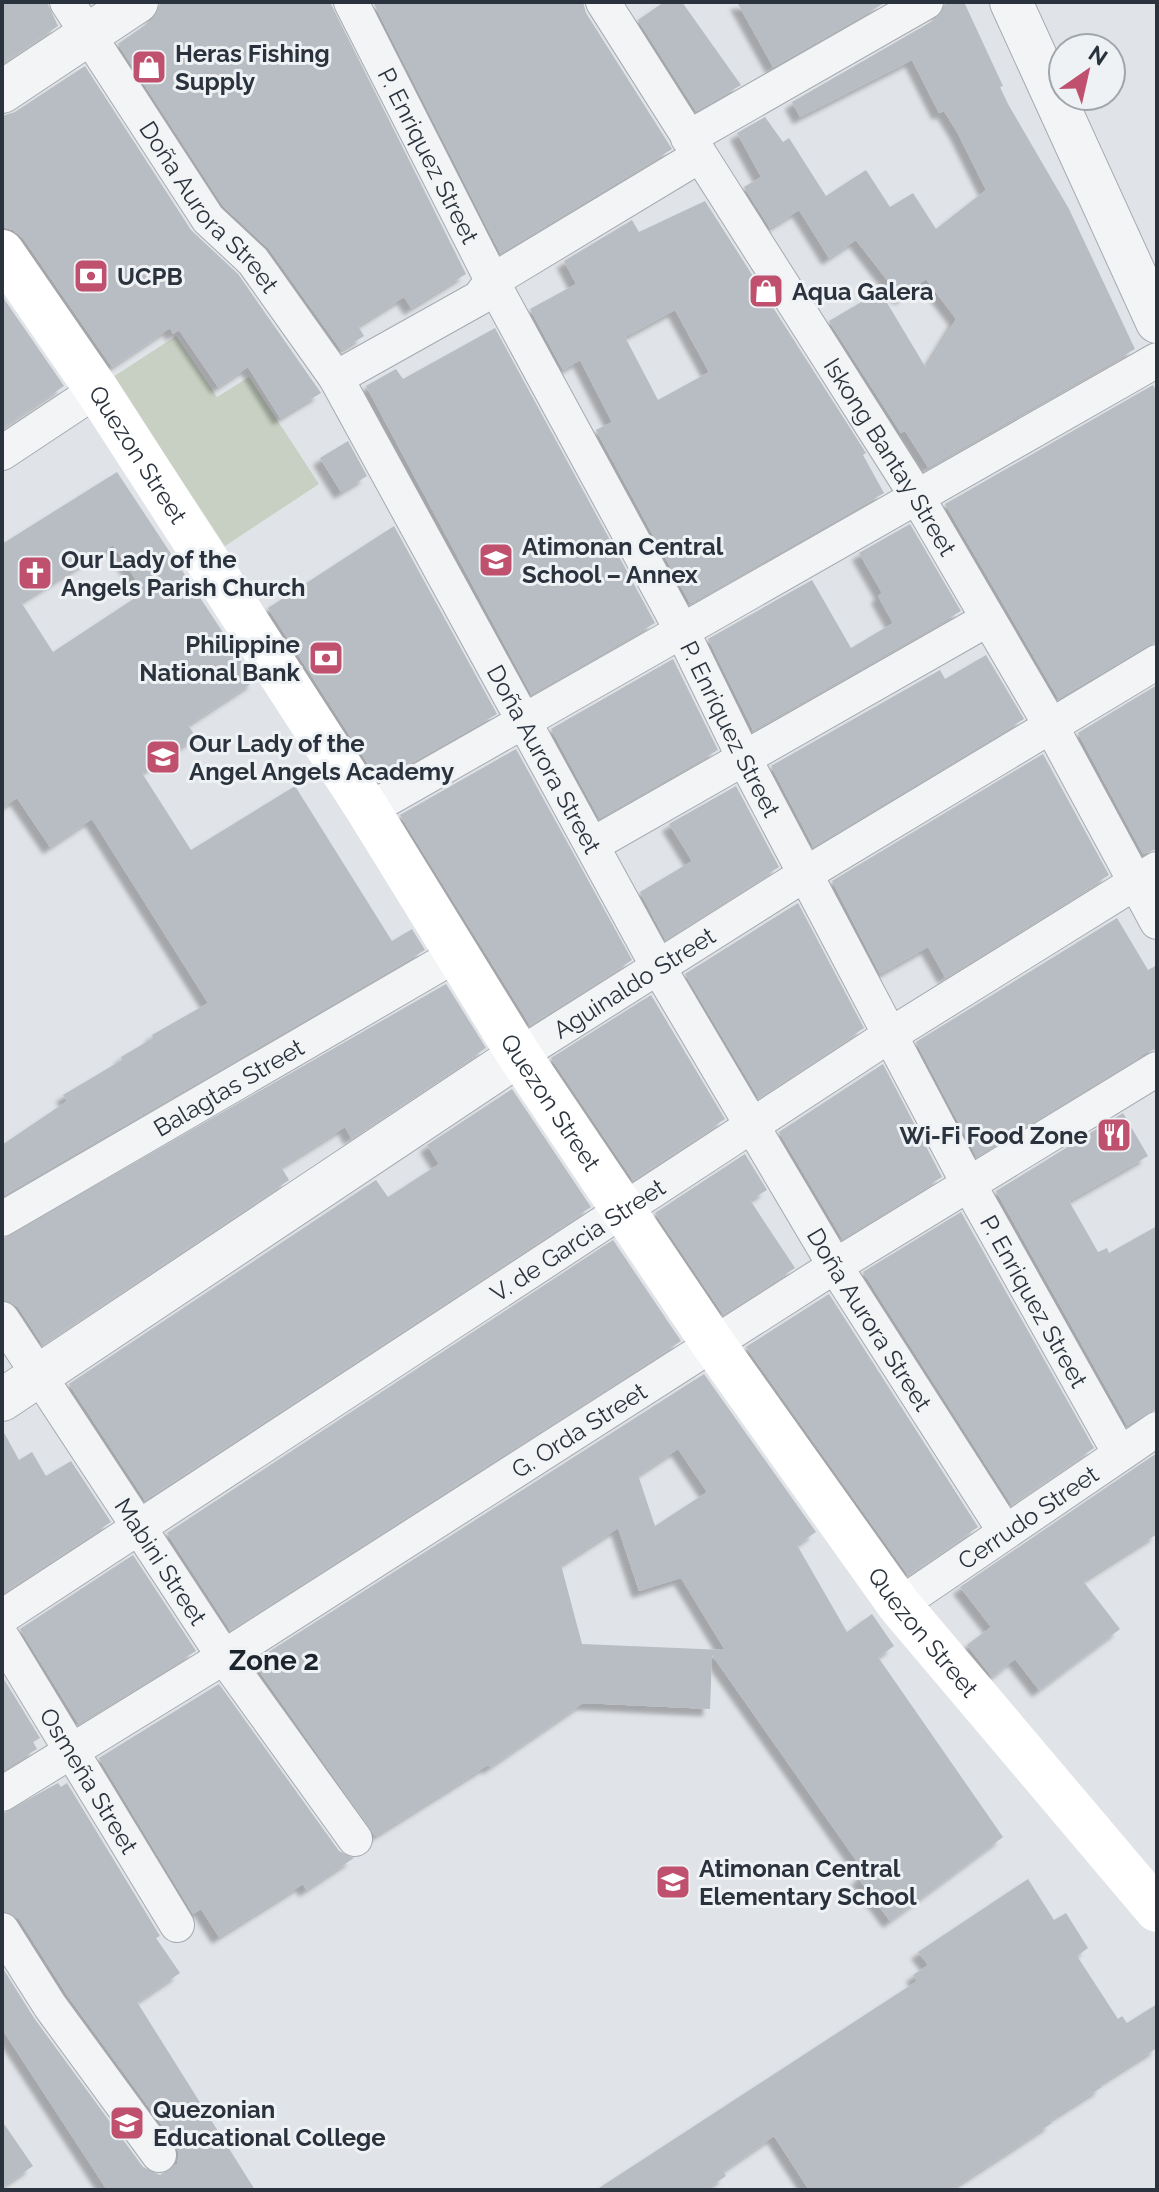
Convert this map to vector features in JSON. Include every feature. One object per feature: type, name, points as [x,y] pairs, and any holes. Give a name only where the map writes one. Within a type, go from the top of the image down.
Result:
[{"type":"main road","name":"Quezon Street","points":[[2,252],[97,390],[368,810],[454,956],[620,1210],[714,1345],[899,1605],[1157,1910]]},
{"type":"street","points":[[2,92],[78,18],[137,2]]},
{"type":"street","name":"P. Enriquez Street","points":[[351,2],[490,291],[681,629],[744,758],[968,1183],[1119,1452]]},
{"type":"street","name":"Iskong Bantay Street","points":[[603,2],[916,495],[1051,726],[1146,876],[1157,922]]},
{"type":"street","points":[[336,378],[490,291],[699,157],[926,2]]},
{"type":"street","points":[[1011,2],[1157,322]]},
{"type":"street","name":"Doña Aurora Street","points":[[78,18],[208,219],[253,261],[336,378],[657,965],[835,1266],[1004,1530]]},
{"type":"street","points":[[368,810],[1157,360]]},
{"type":"street","points":[[2,453],[97,390]]},
{"type":"street","points":[[592,845],[988,619]]},
{"type":"street","name":"Aguinaldo Street","points":[[2,1400],[657,965],[1157,662]]},
{"type":"street","name":"V. de Garcia Street","points":[[2,1617],[890,1035],[1146,876]]},
{"type":"street","name":"Balagtas Street","points":[[2,1219],[454,956]]},
{"type":"street","name":"G. Orda Street","points":[[2,1794],[68,1750],[224,1657],[835,1266],[1157,1069]]},
{"type":"street","name":"Mabini Street","points":[[2,1319],[224,1657],[355,1839]]},
{"type":"street","name":"Cerrudo Street","points":[[899,1605],[1004,1530],[1157,1429]]},
{"type":"street","name":"Osmeña Street","points":[[2,1637],[177,1925]]},
{"type":"street","points":[[2,1930],[50,2006],[159,2155]]},
{"type":"green space","points":[[176,336],[217,397],[249,377],[319,484],[225,546],[113,377]]},
{"type":"building","points":[[2,2],[47,2],[58,26],[2,63]]},
{"type":"building","points":[[161,2],[330,2],[466,274],[411,308],[404,297],[358,326],[364,336],[341,350],[269,249],[223,206],[118,44],[151,21]]},
{"type":"building","points":[[373,2],[583,2],[586,13],[672,149],[500,253]]},
{"type":"building","points":[[664,2],[682,2],[741,85],[696,111],[638,20]]},
{"type":"building","points":[[737,2],[886,2],[773,67]]},
{"type":"building","points":[[946,2],[964,2],[1003,86],[1000,87],[1008,104],[1069,209],[1135,349],[928,467],[905,431],[901,433],[829,321],[880,291],[926,368],[956,319],[926,279],[901,298],[856,240],[829,258],[799,210],[770,228],[744,187],[761,177],[737,133],[765,117],[783,142],[789,138],[826,196],[866,170],[890,207],[913,193],[936,229],[986,190],[957,132],[944,111],[939,113],[912,60],[800,117],[792,102],[936,19]]},
{"type":"building","points":[[85,66],[191,230],[238,274],[321,393],[280,418],[248,367],[218,387],[179,330],[173,334],[170,328],[112,367],[23,238],[13,230],[2,227],[2,116],[15,112]]},
{"type":"building","points":[[705,201],[866,453],[863,455],[884,493],[690,603],[596,430],[612,422],[580,360],[563,370],[530,309],[576,284],[564,261],[632,220],[639,232]],"holes":[[[675,310],[709,372],[658,400],[625,337]]]},
{"type":"building","points":[[2,296],[64,386],[2,428]]},
{"type":"building","points":[[495,328],[655,623],[531,694],[366,386],[396,369],[403,379]]},
{"type":"building","points":[[1153,385],[1157,392],[1157,642],[1058,698],[945,504]]},
{"type":"building","points":[[348,441],[367,476],[341,492],[320,458]]},
{"type":"building","name":"Our Lady of the Angel Angels Academy","points":[[117,472],[255,681],[188,725],[196,737],[142,773],[191,850],[295,786],[392,941],[412,929],[425,950],[2,1196],[2,1145],[67,1101],[63,1095],[122,1060],[121,1057],[153,1038],[152,1035],[208,1003],[92,819],[50,847],[17,798],[2,808],[2,544]],"holes":[[[113,545],[144,592],[53,652],[21,602]]]},
{"type":"building","points":[[910,524],[961,611],[753,730],[708,639],[812,580],[851,648],[893,623],[878,596],[882,593],[859,553]]},
{"type":"building","points":[[394,526],[497,714],[379,781],[268,608]]},
{"type":"building","points":[[986,655],[1024,719],[813,846],[771,766],[940,670],[945,679]]},
{"type":"building","points":[[673,659],[718,750],[599,818],[551,729]]},
{"type":"building","points":[[1157,685],[1157,849],[1143,854],[1078,733]]},
{"type":"building","points":[[516,749],[632,960],[530,1025],[400,815]]},
{"type":"building","points":[[1043,754],[1109,875],[945,977],[928,947],[880,974],[832,881]]},
{"type":"building","points":[[736,786],[779,867],[665,939],[640,892],[692,861],[669,824]]},
{"type":"building","points":[[798,903],[864,1028],[758,1097],[685,974]]},
{"type":"building","points":[[1117,918],[1148,970],[1157,965],[1157,1049],[1147,1052],[976,1156],[916,1042]]},
{"type":"building","points":[[446,984],[486,1048],[351,1138],[345,1127],[281,1167],[289,1180],[42,1344],[18,1307],[2,1299],[2,1239]]},
{"type":"building","points":[[651,995],[725,1119],[633,1180],[551,1058]]},
{"type":"building","points":[[883,1064],[942,1177],[842,1238],[779,1132]]},
{"type":"building","points":[[512,1089],[591,1207],[145,1500],[69,1384],[376,1180],[388,1197],[439,1164],[427,1145]]},
{"type":"building","points":[[1123,1113],[1148,1156],[1069,1201],[1098,1252],[1107,1248],[1109,1253],[1157,1226],[1157,1409],[1127,1425],[996,1191]]},
{"type":"building","points":[[745,1154],[767,1190],[750,1200],[795,1268],[723,1314],[655,1213]]},
{"type":"building","points":[[961,1212],[1094,1448],[1011,1504],[863,1272]]},
{"type":"building","points":[[613,1240],[681,1341],[230,1630],[167,1533]]},
{"type":"building","points":[[829,1294],[978,1527],[908,1575],[746,1347]]},
{"type":"building","points":[[704,1374],[816,1532],[797,1545],[847,1632],[872,1614],[894,1646],[878,1657],[1003,1837],[890,1921],[858,1878],[865,1873],[712,1655],[710,1709],[583,1703],[490,1767],[488,1765],[375,1836],[253,1662]],"holes":[[[678,1449],[707,1492],[655,1526],[638,1475]],[[618,1528],[639,1591],[681,1578],[725,1650],[582,1644],[561,1565]]]},
{"type":"building","points":[[2,1429],[19,1460],[32,1452],[46,1476],[71,1461],[111,1522],[2,1593]]},
{"type":"building","points":[[1157,1453],[1157,1534],[1083,1581],[1120,1629],[1039,1690],[1015,1659],[992,1677],[967,1645],[991,1627],[960,1587]]},
{"type":"building","points":[[133,1555],[196,1651],[78,1723],[20,1629]]},
{"type":"building","points":[[2,1676],[40,1738],[33,1742],[37,1749],[2,1770]]},
{"type":"building","points":[[219,1684],[339,1851],[354,1858],[306,1890],[303,1884],[219,1937],[201,1909],[193,1914],[99,1758]]},
{"type":"building","points":[[58,1783],[61,1787],[67,1783],[160,1936],[156,1938],[180,1973],[137,2002],[255,2190],[107,2190],[2,2029],[2,1967],[34,2018],[143,2167],[160,2175],[177,2164],[179,2154],[175,2143],[67,1995],[19,1919],[2,1910],[2,1814]]},
{"type":"building","points":[[1028,1879],[1054,1920],[1066,1913],[1088,1948],[1077,1956],[1118,2019],[1122,2016],[1127,2023],[1157,2004],[1157,2048],[1100,2084],[1102,2087],[1050,2120],[1052,2123],[950,2190],[809,2190],[774,2136],[723,2171],[726,2176],[705,2190],[596,2190],[917,1981],[913,1975],[928,1965],[918,1952]]},
{"type":"building","points":[[2,2121],[33,2166],[2,2187]]},
{"type":"place","name":"Heras Fishing Supply","points":[[149,67]]},
{"type":"place","name":"UCPB","points":[[91,276]]},
{"type":"place","name":"Aqua Galera","points":[[766,291]]},
{"type":"place","name":"Atimonan Central School – Annex","points":[[496,560]]},
{"type":"place","name":"Our Lady of the Angels Parish Church","points":[[35,573]]},
{"type":"place","name":"Philippine National Bank","points":[[326,658]]},
{"type":"place","name":"Our Lady of the Angel Angels Academy","points":[[163,757]]},
{"type":"place","name":"Wi-Fi Food Zone","points":[[1114,1135]]},
{"type":"place","name":"Atimonan Central Elementary School","points":[[673,1882]]},
{"type":"place","name":"Quezonian Educational College","points":[[127,2123]]},
{"type":"district","name":"Zone 2","points":[[274,1660]]}]
